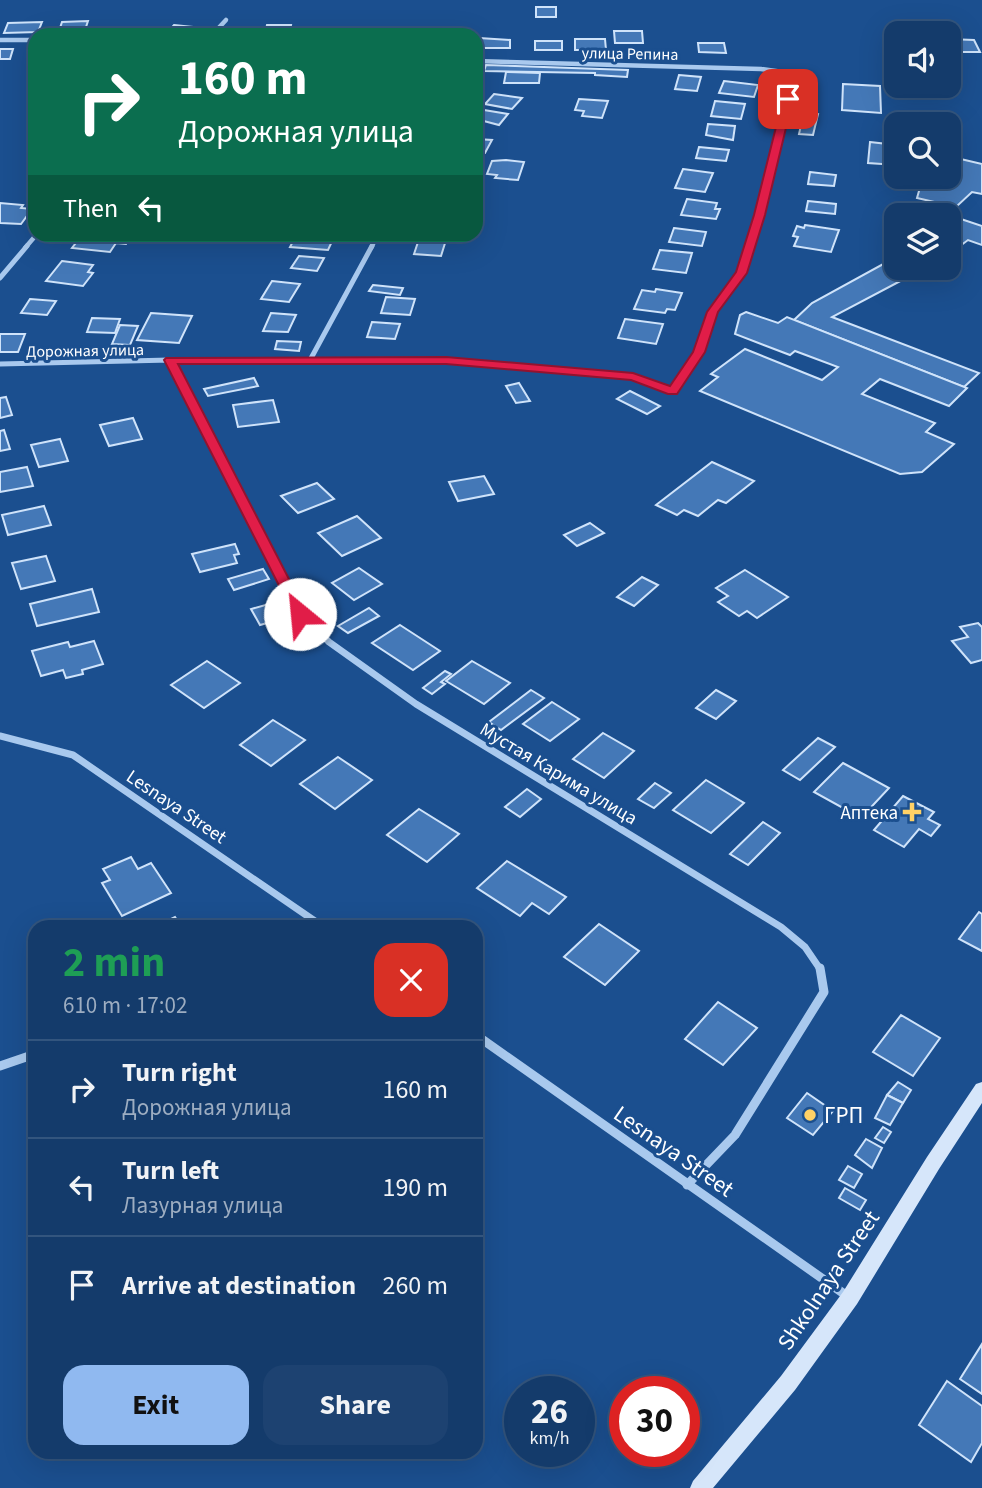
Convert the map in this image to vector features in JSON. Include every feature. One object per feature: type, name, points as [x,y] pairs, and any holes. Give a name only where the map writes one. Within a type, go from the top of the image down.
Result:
[{"type":"street","points":[[219,28],[226,20]]},
{"type":"street","points":[[0,40],[28,40]]},
{"type":"street","name":"улица Репина","points":[[483,61],[723,67],[783,72],[792,77],[760,215],[741,273],[712,312],[699,352],[672,391]]},
{"type":"street","points":[[0,278],[30,242]]},
{"type":"street","points":[[309,362],[374,242]]},
{"type":"street","name":"Дорожная улица","points":[[0,364],[170,360],[446,361],[633,377],[672,391]]},
{"type":"street","name":"Мустая Карима улица","points":[[170,360],[216,444],[262,542],[300,614],[329,642],[415,704],[781,927],[805,947],[820,968],[824,992],[808,1021],[735,1135],[687,1185]]},
{"type":"street","name":"Lesnaya Street","points":[[0,736],[73,755],[313,920]]},
{"type":"street","name":"Lesnaya Street","points":[[483,1040],[850,1298]]},
{"type":"street","points":[[0,1066],[28,1056]]},
{"type":"street","name":"Shkolnaya Street","points":[[700,1488],[788,1383],[850,1298],[982,1089]]},
{"type":"building","points":[[536,7],[556,7],[556,17],[536,17]]},
{"type":"building","points":[[88,21],[86,28],[60,28],[62,22]]},
{"type":"building","points":[[42,22],[40,28],[28,28],[28,32],[4,33],[8,23]]},
{"type":"building","points":[[174,25],[194,27],[193,28],[171,28]]},
{"type":"building","points":[[267,25],[291,25],[290,28],[266,28]]},
{"type":"building","points":[[614,31],[642,31],[643,43],[615,43]]},
{"type":"building","points":[[483,38],[510,40],[510,48],[483,48]]},
{"type":"building","points":[[575,39],[605,39],[606,50],[575,50]]},
{"type":"building","points":[[961,40],[974,40],[980,52],[961,52]]},
{"type":"building","points":[[535,41],[562,41],[562,50],[535,50]]},
{"type":"building","points":[[698,43],[724,43],[726,53],[699,52]]},
{"type":"building","points":[[0,49],[13,49],[10,59],[0,59]]},
{"type":"building","points":[[486,65],[628,70],[627,77],[595,73],[484,71]]},
{"type":"building","points":[[506,72],[540,73],[539,83],[504,83]]},
{"type":"building","points":[[679,75],[701,77],[697,91],[675,89]]},
{"type":"building","points":[[724,81],[758,85],[754,97],[719,93]]},
{"type":"building","points":[[843,84],[880,86],[881,113],[842,110]]},
{"type":"building","points":[[494,94],[522,98],[512,109],[485,104]]},
{"type":"building","points":[[579,99],[608,101],[602,118],[582,116],[584,111],[575,110]]},
{"type":"building","points":[[715,101],[745,104],[741,119],[711,116]]},
{"type":"building","points":[[483,111],[508,114],[499,125],[483,121]]},
{"type":"building","points":[[804,112],[818,114],[813,135],[799,134]]},
{"type":"building","points":[[708,124],[735,126],[733,140],[706,135]]},
{"type":"building","points":[[483,139],[492,140],[485,153]]},
{"type":"building","points":[[870,142],[884,144],[884,164],[868,163]]},
{"type":"building","points":[[699,147],[729,150],[726,161],[696,158]]},
{"type":"building","points":[[961,159],[982,164],[982,194],[972,192],[960,203],[939,203],[917,198],[920,189],[961,189]]},
{"type":"building","points":[[492,161],[524,162],[518,180],[495,178],[497,175],[487,174]]},
{"type":"building","points":[[683,169],[713,173],[705,192],[675,188]]},
{"type":"building","points":[[810,172],[836,175],[834,186],[808,184]]},
{"type":"building","points":[[687,199],[717,203],[715,209],[720,209],[716,219],[681,215]]},
{"type":"building","points":[[808,201],[836,204],[835,214],[806,211]]},
{"type":"building","points":[[0,203],[23,205],[21,208],[28,209],[28,214],[21,224],[0,223]]},
{"type":"building","points":[[961,219],[982,226],[982,245],[968,240],[961,245]]},
{"type":"building","points":[[805,225],[839,230],[831,252],[794,246],[798,237],[793,236],[797,226],[804,228]]},
{"type":"building","points":[[674,228],[706,232],[702,246],[669,242]]},
{"type":"building","points":[[77,242],[127,242],[116,243],[110,252],[72,248]]},
{"type":"building","points":[[293,242],[332,242],[328,250],[290,247]]},
{"type":"building","points":[[418,242],[445,242],[441,256],[414,254]]},
{"type":"building","points":[[660,250],[692,253],[686,273],[653,269]]},
{"type":"building","points":[[299,256],[324,258],[317,271],[291,268]]},
{"type":"building","points":[[62,261],[93,265],[88,272],[93,273],[83,286],[46,281]]},
{"type":"building","points":[[884,264],[884,280],[902,280],[832,317],[979,373],[964,387],[794,320],[812,303]]},
{"type":"building","points":[[272,281],[300,284],[289,302],[261,299]]},
{"type":"building","points":[[373,285],[403,288],[400,295],[369,291]]},
{"type":"building","points":[[656,289],[682,293],[675,310],[667,309],[665,313],[634,309],[642,290],[655,292]]},
{"type":"building","points":[[386,297],[415,299],[410,315],[381,313]]},
{"type":"building","points":[[30,299],[56,301],[47,315],[21,313]]},
{"type":"building","points":[[746,312],[778,323],[787,317],[967,388],[949,406],[880,379],[862,394],[935,423],[926,432],[954,444],[922,472],[900,474],[700,391],[718,377],[711,374],[745,349],[822,380],[838,367],[795,351],[790,355],[735,334],[740,315]]},
{"type":"building","points":[[151,313],[192,316],[179,343],[137,340]]},
{"type":"building","points":[[271,313],[296,315],[288,332],[263,331]]},
{"type":"building","points":[[92,318],[120,319],[115,333],[87,332]]},
{"type":"building","points":[[625,319],[663,324],[656,344],[618,338]]},
{"type":"building","points":[[372,322],[400,324],[395,339],[367,337]]},
{"type":"building","points":[[120,325],[138,326],[130,345],[112,344]]},
{"type":"building","points":[[0,334],[25,334],[18,352],[0,352]]},
{"type":"building","points":[[277,341],[301,342],[299,351],[275,349]]},
{"type":"building","points":[[254,378],[258,386],[208,396],[204,389]]},
{"type":"building","points":[[519,383],[530,401],[516,403],[506,386]]},
{"type":"building","points":[[630,391],[660,406],[647,414],[617,399]]},
{"type":"building","points":[[6,397],[12,415],[0,418],[0,398]]},
{"type":"building","points":[[273,400],[279,422],[238,427],[233,405]]},
{"type":"building","points":[[133,418],[142,439],[109,446],[100,425]]},
{"type":"building","points":[[4,430],[10,449],[0,451],[0,431]]},
{"type":"building","points":[[60,439],[68,461],[39,467],[31,445]]},
{"type":"building","points":[[712,462],[754,481],[726,503],[718,500],[698,516],[684,510],[677,515],[656,505]]},
{"type":"building","points":[[27,467],[33,486],[0,492],[0,472]]},
{"type":"building","points":[[484,476],[494,494],[458,501],[449,482]]},
{"type":"building","points":[[317,483],[334,499],[298,513],[281,496]]},
{"type":"building","points":[[44,506],[51,525],[8,535],[2,515]]},
{"type":"building","points":[[357,516],[381,538],[342,556],[318,533]]},
{"type":"building","points":[[590,523],[604,533],[577,546],[564,535]]},
{"type":"building","points":[[235,544],[239,554],[234,555],[237,563],[200,572],[192,554]]},
{"type":"building","points":[[46,556],[55,581],[21,589],[12,563]]},
{"type":"building","points":[[359,568],[382,584],[354,600],[332,583]]},
{"type":"building","points":[[263,569],[269,579],[234,590],[228,579]]},
{"type":"building","points":[[745,570],[788,597],[757,618],[747,611],[739,616],[718,602],[728,596],[716,588]]},
{"type":"building","points":[[642,577],[658,585],[634,606],[617,597]]},
{"type":"building","points":[[92,589],[99,612],[37,626],[30,604]]},
{"type":"building","points":[[280,601],[289,617],[260,625],[251,609]]},
{"type":"building","points":[[369,608],[379,616],[348,633],[338,626]]},
{"type":"building","points":[[978,623],[982,627],[982,660],[971,663],[952,641],[968,637],[960,627]]},
{"type":"building","points":[[400,625],[440,651],[413,670],[372,643]]},
{"type":"building","points":[[94,641],[103,664],[82,670],[83,674],[66,678],[63,670],[41,676],[32,651],[68,642],[70,647]]},
{"type":"building","points":[[207,661],[240,683],[204,708],[171,685]]},
{"type":"building","points":[[472,661],[510,683],[484,704],[446,681]]},
{"type":"building","points":[[445,671],[451,674],[441,682],[445,684],[432,694],[423,688]]},
{"type":"building","points":[[531,690],[544,698],[501,730],[489,722]]},
{"type":"building","points":[[716,690],[736,701],[716,719],[696,708]]},
{"type":"building","points":[[552,702],[579,719],[550,741],[523,724]]},
{"type":"building","points":[[273,720],[305,740],[271,766],[240,745]]},
{"type":"building","points":[[603,733],[634,751],[604,778],[573,759]]},
{"type":"building","points":[[818,738],[835,747],[800,780],[783,770]]},
{"type":"building","points":[[338,757],[372,780],[335,809],[300,784]]},
{"type":"building","points":[[843,763],[889,788],[861,818],[814,792]]},
{"type":"building","points":[[706,780],[744,803],[711,833],[673,810]]},
{"type":"building","points":[[655,783],[671,793],[654,808],[638,799]]},
{"type":"building","points":[[527,789],[541,799],[520,817],[505,807]]},
{"type":"building","points":[[903,796],[934,812],[928,819],[940,825],[931,836],[919,829],[904,847],[874,830]]},
{"type":"building","points":[[419,809],[459,834],[427,862],[387,835]]},
{"type":"building","points":[[763,822],[780,833],[748,865],[730,854]]},
{"type":"building","points":[[131,857],[138,869],[151,863],[171,893],[122,916],[102,883],[110,880],[103,869]]},
{"type":"building","points":[[507,861],[566,897],[549,914],[532,903],[520,916],[477,888]]},
{"type":"building","points":[[979,912],[982,914],[982,951],[959,939]]},
{"type":"building","points":[[599,924],[639,951],[605,985],[564,957]]},
{"type":"building","points":[[718,1002],[757,1028],[723,1065],[685,1039]]},
{"type":"building","points":[[901,1015],[940,1038],[913,1076],[873,1052]]},
{"type":"building","points":[[898,1082],[911,1090],[903,1103],[887,1095]]},
{"type":"building","name":"ГРП","points":[[807,1093],[833,1111],[813,1135],[787,1118]]},
{"type":"building","points":[[887,1095],[903,1103],[890,1125],[875,1118]]},
{"type":"building","points":[[883,1127],[891,1132],[884,1143],[875,1138]]},
{"type":"building","points":[[866,1139],[882,1148],[872,1168],[855,1155]]},
{"type":"building","points":[[848,1166],[862,1174],[854,1188],[839,1180]]},
{"type":"building","points":[[845,1188],[866,1200],[860,1210],[839,1198]]},
{"type":"building","points":[[982,1344],[982,1394],[960,1379]]},
{"type":"building","points":[[947,1381],[982,1406],[982,1443],[971,1462],[919,1425]]},
{"type":"place","name":"Аптека","points":[[912,812]]},
{"type":"place","name":"ГРП","points":[[810,1115]]},
{"type":"route","points":[[300,614],[262,542],[216,444],[170,360],[446,361],[633,377],[672,391],[699,352],[712,312],[741,273],[760,215],[771,160],[788,99]]}]
